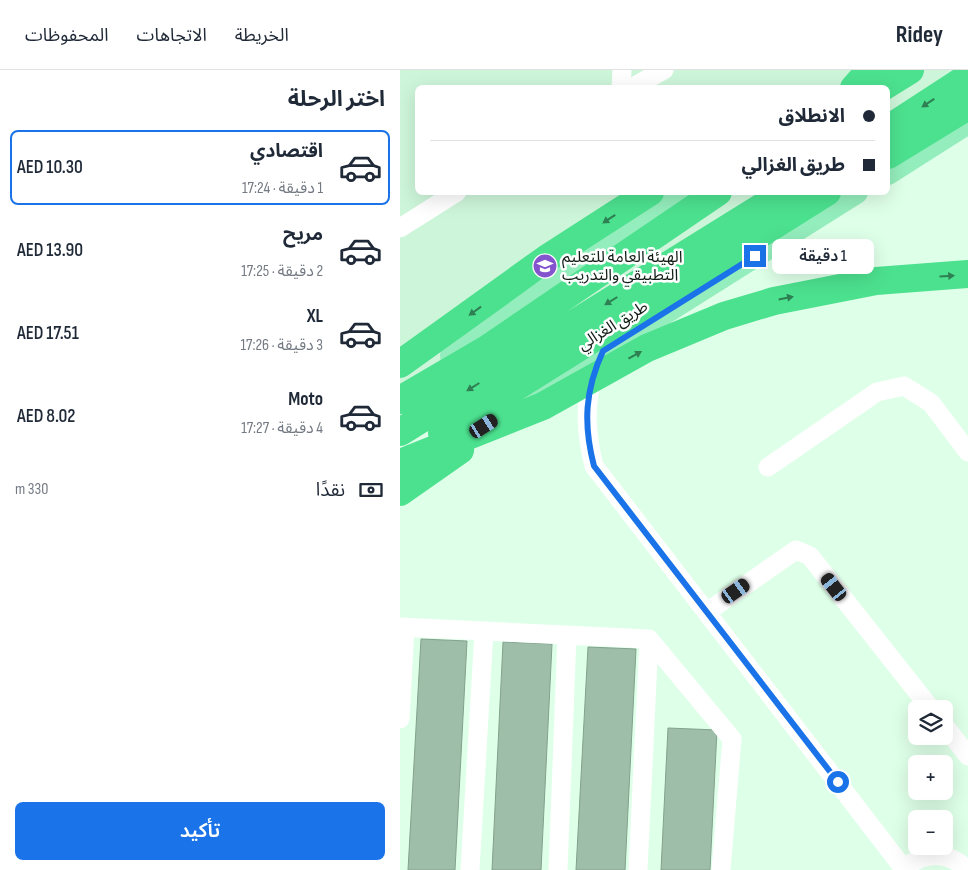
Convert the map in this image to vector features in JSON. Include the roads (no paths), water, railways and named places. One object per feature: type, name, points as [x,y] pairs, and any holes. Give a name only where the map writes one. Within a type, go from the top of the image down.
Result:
[{"type":"highway","points":[[857,85],[870,70]]},
{"type":"highway","points":[[886,85],[910,70]]},
{"type":"highway","points":[[890,128],[968,77]]},
{"type":"highway","points":[[890,154],[968,106]]},
{"type":"highway","points":[[400,364],[546,259],[645,195]]},
{"type":"highway","points":[[400,400],[487,349],[714,195]]},
{"type":"highway","points":[[711,239],[752,195]]},
{"type":"highway","name":"طريق الغزالي","points":[[400,432],[781,195]]},
{"type":"highway","name":"طريق الغزالي","points":[[400,459],[822,195]]},
{"type":"highway","points":[[400,463],[542,406],[646,348],[724,316],[774,300],[876,281],[968,274]]},
{"type":"highway","points":[[400,492],[594,356]]},
{"type":"main road","points":[[848,85],[870,70]]},
{"type":"main road","points":[[890,172],[968,122]]},
{"type":"main road","points":[[400,392],[685,195]]},
{"type":"main road","name":"طريق الغزالي","points":[[400,479],[851,195]]},
{"type":"street","points":[[621,85],[622,70]]},
{"type":"street","points":[[632,70],[640,72],[647,70]]},
{"type":"street","points":[[636,85],[664,70]]},
{"type":"street","points":[[400,228],[452,195]]},
{"type":"street","points":[[594,356],[587,408],[587,433],[594,466],[903,869],[918,859],[934,855],[950,858],[962,864],[967,870]]},
{"type":"street","points":[[768,467],[877,392],[904,386],[931,403],[968,452]]},
{"type":"street","points":[[707,612],[796,550],[810,556],[924,700]]},
{"type":"street","points":[[400,719],[402,627],[649,639],[732,739],[721,870]]},
{"type":"street","points":[[470,870],[484,631]]},
{"type":"street","points":[[558,870],[567,635]]},
{"type":"street","points":[[638,870],[649,639]]},
{"type":"street","points":[[953,737],[968,756]]},
{"type":"street","points":[[950,858],[968,849]]},
{"type":"place","name":"الهيئة العامة للتعليم التطبيقي والتدريب","points":[[545,266]]}]
